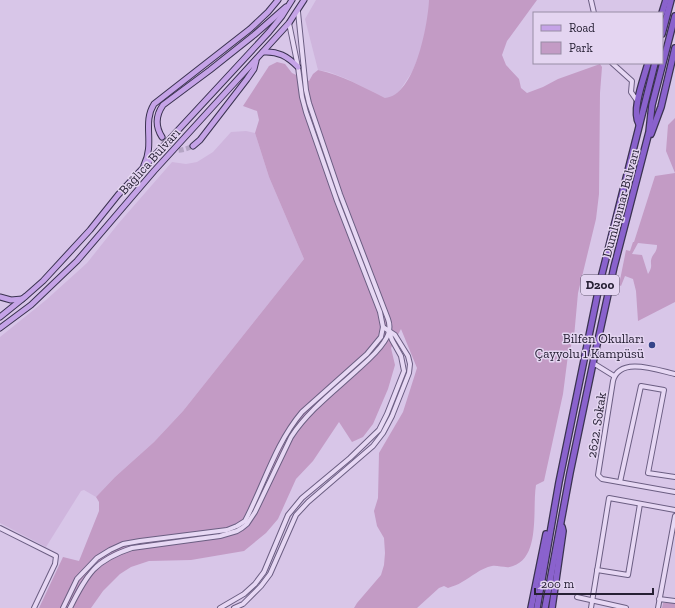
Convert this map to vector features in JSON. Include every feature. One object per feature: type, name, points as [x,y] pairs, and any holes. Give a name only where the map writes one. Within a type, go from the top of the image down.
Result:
[{"type":"highway","points":[[662,12],[666,0]]},
{"type":"highway","points":[[663,30],[671,0]]},
{"type":"highway","name":"Dumlupınar Bulvarı","points":[[663,62],[675,16]]},
{"type":"highway","points":[[643,157],[661,107],[675,48]]},
{"type":"highway","points":[[639,124],[636,116],[638,102],[648,64]]},
{"type":"highway","name":"Dumlupınar Bulvarı","points":[[537,608],[552,519],[600,282],[655,64]]},
{"type":"highway","name":"Dumlupınar Bulvarı","points":[[545,608],[575,447],[593,363],[614,267],[649,132],[652,105],[663,64]]},
{"type":"highway","points":[[531,608],[543,544],[552,519]]},
{"type":"highway","points":[[552,608],[563,531],[561,520]]},
{"type":"main road","points":[[141,170],[146,162],[149,152],[150,142],[148,122],[150,112],[154,104],[250,29],[278,0]]},
{"type":"main road","name":"Bağlıca Bulvarı","points":[[0,328],[31,305],[77,261],[154,171],[289,23],[298,12],[304,0]]},
{"type":"main road","points":[[162,137],[157,127],[157,118],[163,105],[254,35],[292,1]]},
{"type":"main road","name":"Bağlıca Bulvarı","points":[[0,317],[25,298],[43,281],[90,230],[118,195],[269,32],[292,1]]},
{"type":"main road","points":[[254,35],[262,18]]},
{"type":"main road","points":[[263,52],[282,54],[298,67]]},
{"type":"main road","points":[[193,146],[200,140],[247,79],[254,69],[256,60]]},
{"type":"main road","points":[[0,297],[10,300],[25,298]]},
{"type":"street","points":[[591,0],[594,12]]},
{"type":"street","points":[[220,608],[244,594],[255,584],[264,572],[288,515],[302,498],[350,458],[379,430],[387,414],[404,370],[401,356],[389,332],[389,323],[340,194],[309,103],[306,90],[298,12]]},
{"type":"street","points":[[63,608],[76,580],[97,558],[110,550],[123,544],[140,540],[227,530],[244,521],[280,446],[295,421],[302,412],[367,354],[381,338],[383,327],[380,312],[337,201],[306,112],[289,23]]},
{"type":"street","points":[[613,64],[632,81],[631,92],[638,102]]},
{"type":"street","points":[[234,608],[243,604],[261,586],[270,574],[296,515],[308,502],[373,446],[384,432],[409,373],[408,356],[395,335],[383,327]]},
{"type":"street","points":[[70,608],[82,583],[89,574],[100,563],[118,552],[132,548],[220,536],[237,531],[247,524],[255,512],[291,437],[298,426],[308,414],[373,356],[385,342],[389,332]]},
{"type":"street","points":[[593,363],[614,376],[620,369],[630,366],[675,374]]},
{"type":"street","name":"2622. Sokak","points":[[614,376],[598,476],[602,479],[620,482]]},
{"type":"street","points":[[675,477],[648,473],[664,390],[641,386],[620,482],[675,492]]},
{"type":"street","points":[[591,608],[609,498],[675,510]]},
{"type":"street","points":[[597,570],[628,575],[640,504]]},
{"type":"street","points":[[658,608],[675,516]]},
{"type":"street","points":[[0,528],[56,556],[55,564],[34,608]]},
{"type":"street","points":[[577,598],[626,608]]},
{"type":"street","points":[[660,599],[675,601]]},
{"type":"shaded area","points":[[316,0],[429,0],[429,13],[421,51],[412,72],[398,93],[391,98],[385,98],[347,79],[329,72],[318,70],[305,19]]},
{"type":"shaded area","points":[[246,131],[255,133],[269,177],[304,259],[183,411],[154,442],[115,477],[96,497],[84,490],[81,491],[46,547],[0,523],[0,337],[46,300],[87,263],[118,224],[172,162],[186,164],[197,162],[213,152],[231,132]]},
{"type":"green space","points":[[429,0],[537,0],[507,41],[502,55],[506,65],[519,79],[521,88],[527,93],[558,79],[600,64],[602,67],[600,93],[599,194],[596,219],[578,293],[574,337],[568,355],[563,394],[544,481],[536,485],[534,531],[528,553],[522,561],[513,566],[488,567],[459,584],[448,588],[444,586],[439,588],[417,608],[354,608],[381,575],[384,565],[384,538],[377,526],[374,511],[378,498],[379,453],[403,412],[417,368],[401,329],[391,348],[395,365],[388,389],[373,424],[363,437],[352,442],[339,422],[313,461],[296,479],[278,519],[266,533],[244,551],[191,560],[149,561],[131,567],[120,574],[103,591],[91,608],[39,608],[63,557],[79,561],[99,511],[99,502],[96,497],[115,477],[154,442],[183,411],[304,259],[269,177],[255,133],[259,120],[257,111],[243,106],[269,66],[277,62],[285,64],[292,73],[309,81],[313,74],[318,70],[344,78],[385,98],[395,94],[404,85],[412,72],[418,57],[423,41]]},
{"type":"green space","points":[[675,118],[675,173],[666,151],[668,125]]},
{"type":"green space","points":[[675,173],[675,302],[638,321],[636,291],[633,279],[625,276],[621,286],[619,285],[626,250],[630,251],[634,242],[655,176]],"holes":[[[638,243],[657,245],[651,259],[651,269],[648,274],[642,255],[632,254]]]},
{"type":"green space","points":[[663,603],[675,603],[675,608],[662,608]]},
{"type":"tunnel","points":[[162,137],[168,146],[175,150],[183,150],[193,146]]},
{"type":"place","name":"Bilfen Okulları Çayyolu 1 Kampüsü","points":[[652,345]]}]
